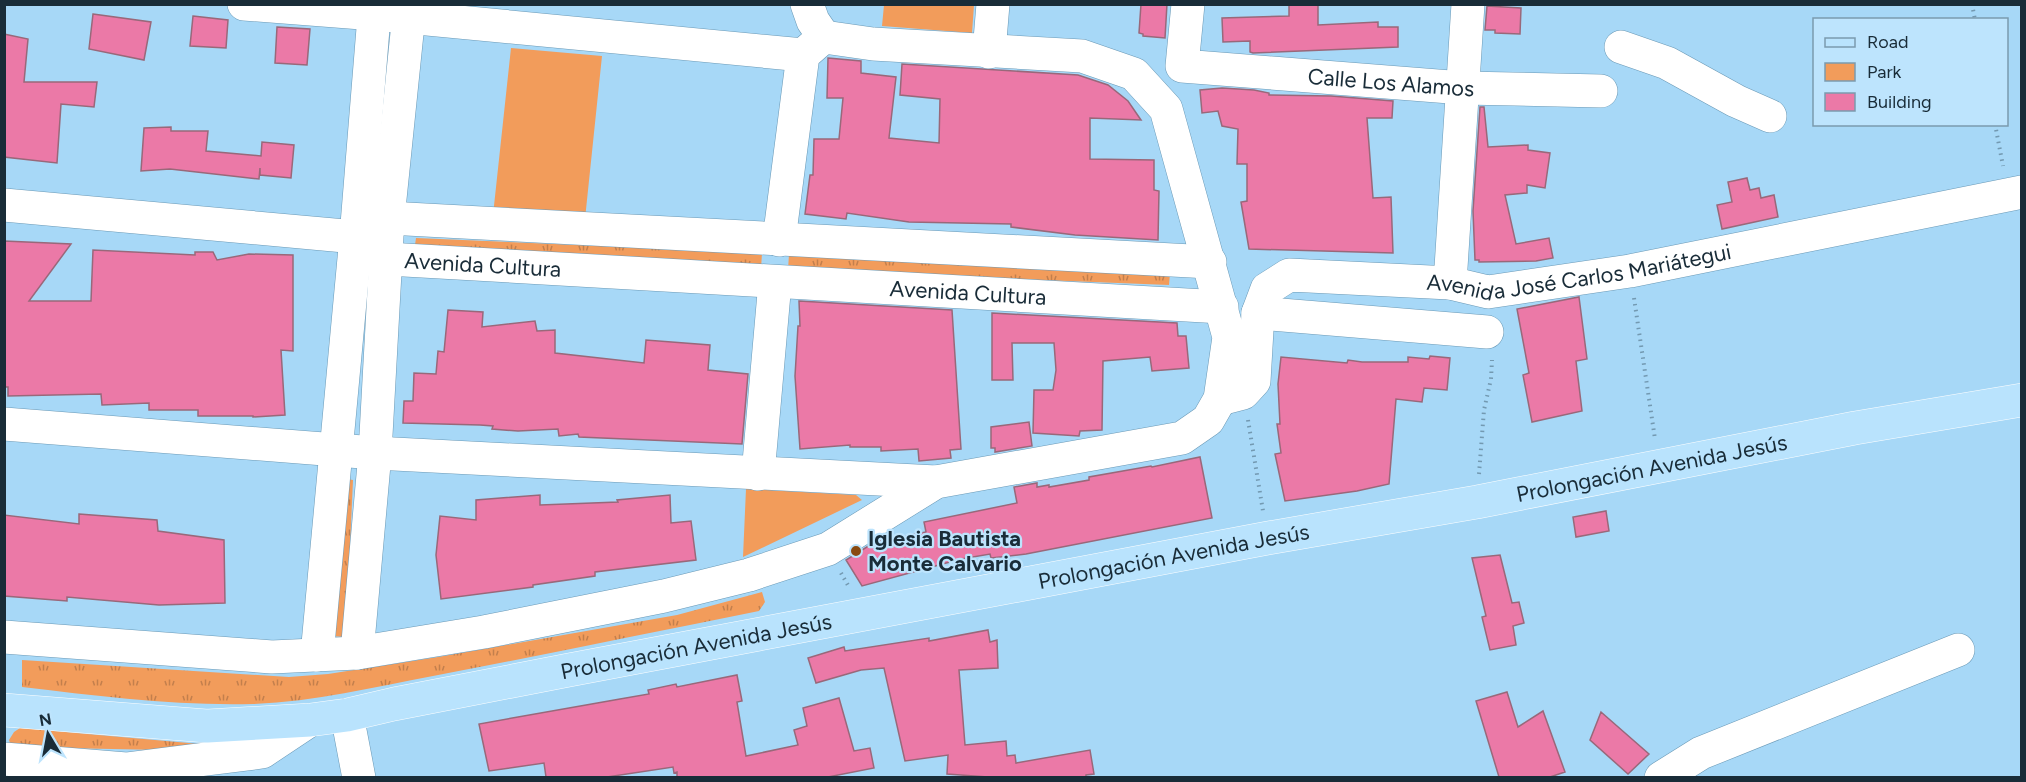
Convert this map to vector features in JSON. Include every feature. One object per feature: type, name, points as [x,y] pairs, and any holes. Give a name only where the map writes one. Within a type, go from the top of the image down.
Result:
[{"type":"main road","name":"Prolongación Avenida Jesús","points":[[4,710],[207,726],[310,720],[347,715],[511,681],[1268,538],[1477,501],[1855,428],[2022,400]]},
{"type":"street","points":[[4,424],[375,453],[936,482],[1182,438],[1208,420],[1232,396],[1229,337],[1166,109],[1134,74],[1082,56],[873,44],[814,46],[409,11],[244,4]]},
{"type":"street","points":[[779,240],[814,46],[813,21],[807,4]]},
{"type":"street","points":[[989,52],[993,4]]},
{"type":"street","name":"Calle Los Alamos","points":[[1188,4],[1182,66],[1463,88],[1600,92]]},
{"type":"street","points":[[1450,283],[1467,4]]},
{"type":"street","points":[[316,655],[356,237],[375,9]]},
{"type":"street","points":[[357,653],[375,453],[388,218],[409,11]]},
{"type":"street","points":[[1621,47],[1667,63],[1770,117]]},
{"type":"street","name":"Avenida José Carlos Mariátegui","points":[[1232,396],[1254,381],[1258,313],[1267,289],[1289,275],[1450,283],[1488,291],[1630,270],[2015,193]]},
{"type":"street","points":[[4,205],[356,237]]},
{"type":"street","name":"Avenida Cultura","points":[[1210,262],[388,218],[356,237],[387,259],[1222,307]]},
{"type":"street","points":[[758,474],[775,282]]},
{"type":"street","points":[[1258,313],[1487,332]]},
{"type":"street","points":[[4,637],[272,657],[357,653],[484,632],[664,596],[748,575],[828,549],[936,482]]},
{"type":"street","points":[[1661,777],[1701,753],[1958,650]]},
{"type":"street","points":[[347,715],[359,777]]},
{"type":"street","points":[[4,759],[127,773],[262,752],[310,720]]},
{"type":"path","points":[[1996,126],[2015,193]]},
{"type":"path","points":[[1630,270],[1659,466]]},
{"type":"path","points":[[1477,501],[1484,410],[1491,380],[1493,343],[1487,332]]},
{"type":"path","points":[[1232,396],[1268,538]]},
{"type":"path","points":[[828,549],[865,615]]},
{"type":"green space","points":[[884,5],[974,5],[972,33],[882,26]]},
{"type":"green space","points":[[511,48],[602,56],[585,219],[493,215]]},
{"type":"green space","points":[[416,238],[762,253],[761,269],[415,245]]},
{"type":"green space","points":[[789,254],[1170,273],[1169,285],[788,270]]},
{"type":"green space","points":[[336,477],[353,480],[346,637],[330,636]]},
{"type":"green space","points":[[746,489],[856,495],[862,500],[743,557]]},
{"type":"green space","points":[[762,592],[765,602],[759,611],[366,689],[276,703],[224,704],[137,700],[22,687],[22,660],[289,677],[328,674],[677,615]]},
{"type":"green space","points":[[20,728],[200,744],[162,750],[11,747],[9,740]]},
{"type":"building","points":[[1141,4],[1167,4],[1165,38],[1143,36],[1139,33]]},
{"type":"building","points":[[1289,4],[1318,4],[1318,25],[1378,22],[1378,27],[1398,27],[1398,47],[1253,53],[1250,52],[1250,41],[1223,42],[1222,18],[1289,16]]},
{"type":"building","points":[[1487,6],[1521,8],[1520,34],[1495,33],[1495,30],[1485,30]]},
{"type":"building","points":[[93,14],[151,22],[144,60],[89,49]]},
{"type":"building","points":[[193,16],[228,20],[226,48],[190,46]]},
{"type":"building","points":[[277,27],[310,29],[307,65],[275,63]]},
{"type":"building","points":[[4,34],[28,39],[24,82],[97,82],[94,107],[61,104],[57,163],[4,157]]},
{"type":"building","points":[[828,58],[861,61],[861,73],[896,77],[889,138],[939,143],[940,99],[900,95],[902,64],[1078,75],[1108,85],[1128,101],[1141,120],[1090,118],[1090,159],[1154,160],[1154,190],[1159,191],[1158,240],[1075,235],[1011,227],[1011,224],[909,222],[847,213],[846,219],[805,214],[810,175],[813,175],[814,139],[839,139],[843,98],[827,98]]},
{"type":"building","points":[[1222,88],[1254,90],[1269,93],[1269,95],[1331,96],[1393,101],[1392,118],[1367,118],[1373,198],[1391,197],[1393,253],[1249,249],[1241,202],[1247,201],[1247,164],[1237,164],[1238,129],[1222,126],[1218,111],[1202,113],[1200,90]]},
{"type":"building","points":[[1480,107],[1484,107],[1488,147],[1528,145],[1528,150],[1550,153],[1545,188],[1527,185],[1527,193],[1505,195],[1516,244],[1549,238],[1553,258],[1536,261],[1479,262],[1475,260],[1473,211]]},
{"type":"building","points":[[171,127],[171,131],[208,131],[206,151],[261,156],[262,142],[294,145],[291,178],[260,175],[260,168],[259,179],[170,169],[141,171],[144,128]]},
{"type":"building","points":[[1747,178],[1750,190],[1759,188],[1761,198],[1774,195],[1778,217],[1722,229],[1717,205],[1732,202],[1728,182]]},
{"type":"building","points":[[4,241],[71,244],[29,301],[91,301],[93,250],[195,255],[195,252],[213,252],[217,260],[249,254],[293,255],[293,351],[281,350],[285,415],[198,416],[198,410],[149,410],[149,403],[102,405],[101,394],[8,396],[8,387],[4,387]]},
{"type":"building","points":[[1579,297],[1587,359],[1576,361],[1582,411],[1532,422],[1523,375],[1529,373],[1517,309]]},
{"type":"building","points":[[799,301],[952,310],[961,449],[950,450],[951,458],[919,461],[918,449],[881,451],[881,447],[850,447],[850,445],[800,449],[795,376],[798,326],[800,326]]},
{"type":"building","points":[[448,310],[483,312],[482,327],[535,321],[537,331],[555,330],[555,353],[644,363],[646,340],[710,345],[708,370],[748,374],[742,444],[579,437],[578,434],[559,436],[558,429],[518,431],[492,429],[493,426],[480,425],[403,423],[404,401],[413,401],[414,373],[436,374],[438,351],[444,352]]},
{"type":"building","points":[[992,313],[1177,323],[1178,336],[1186,336],[1189,368],[1152,371],[1150,357],[1103,361],[1102,430],[1080,431],[1079,436],[1033,433],[1034,390],[1053,390],[1056,370],[1054,343],[1012,343],[1013,380],[992,380]]},
{"type":"building","points":[[1430,356],[1450,358],[1447,390],[1424,388],[1422,402],[1396,399],[1389,484],[1285,501],[1275,454],[1281,453],[1277,424],[1280,424],[1278,384],[1281,357],[1347,363],[1348,360],[1408,362],[1408,357],[1429,359]]},
{"type":"building","points":[[1029,422],[1032,446],[995,452],[995,448],[991,448],[991,427]]},
{"type":"building","points":[[1200,457],[1212,518],[1026,554],[991,558],[990,554],[961,559],[862,586],[846,560],[878,540],[926,532],[924,522],[1017,503],[1014,487],[1037,483],[1037,487],[1049,485],[1049,487],[1089,480],[1089,477]]},
{"type":"building","points":[[540,495],[540,505],[618,502],[617,500],[670,495],[671,523],[691,521],[696,560],[595,572],[595,576],[533,585],[533,587],[441,599],[436,555],[440,516],[476,520],[476,500]]},
{"type":"building","points":[[1606,511],[1609,531],[1576,537],[1573,517]]},
{"type":"building","points":[[79,514],[157,520],[158,531],[224,540],[225,603],[159,605],[67,597],[67,601],[4,596],[4,515],[79,524]]},
{"type":"building","points":[[1500,555],[1512,603],[1519,602],[1524,623],[1513,626],[1516,645],[1490,650],[1482,617],[1486,616],[1472,558]]},
{"type":"building","points":[[988,630],[990,642],[997,640],[998,668],[959,670],[965,745],[1006,741],[1007,756],[1015,755],[1016,763],[1090,750],[1094,774],[1086,775],[1086,777],[988,777],[947,774],[948,755],[905,761],[884,668],[861,670],[816,683],[808,658],[844,647],[845,651],[929,638],[929,641]]},
{"type":"building","points":[[737,675],[742,701],[737,702],[746,756],[798,745],[794,730],[807,726],[803,708],[839,698],[854,751],[870,748],[874,768],[828,777],[677,777],[677,772],[674,773],[673,767],[607,777],[546,777],[544,763],[489,771],[479,724],[649,694],[648,690],[676,684],[677,687]]},
{"type":"building","points":[[1507,692],[1518,727],[1543,711],[1565,772],[1550,777],[1499,777],[1476,701]]},
{"type":"building","points":[[1601,712],[1649,754],[1628,774],[1590,740]]},
{"type":"place","name":"Iglesia Bautista Monte Calvario","points":[[856,551]]}]
